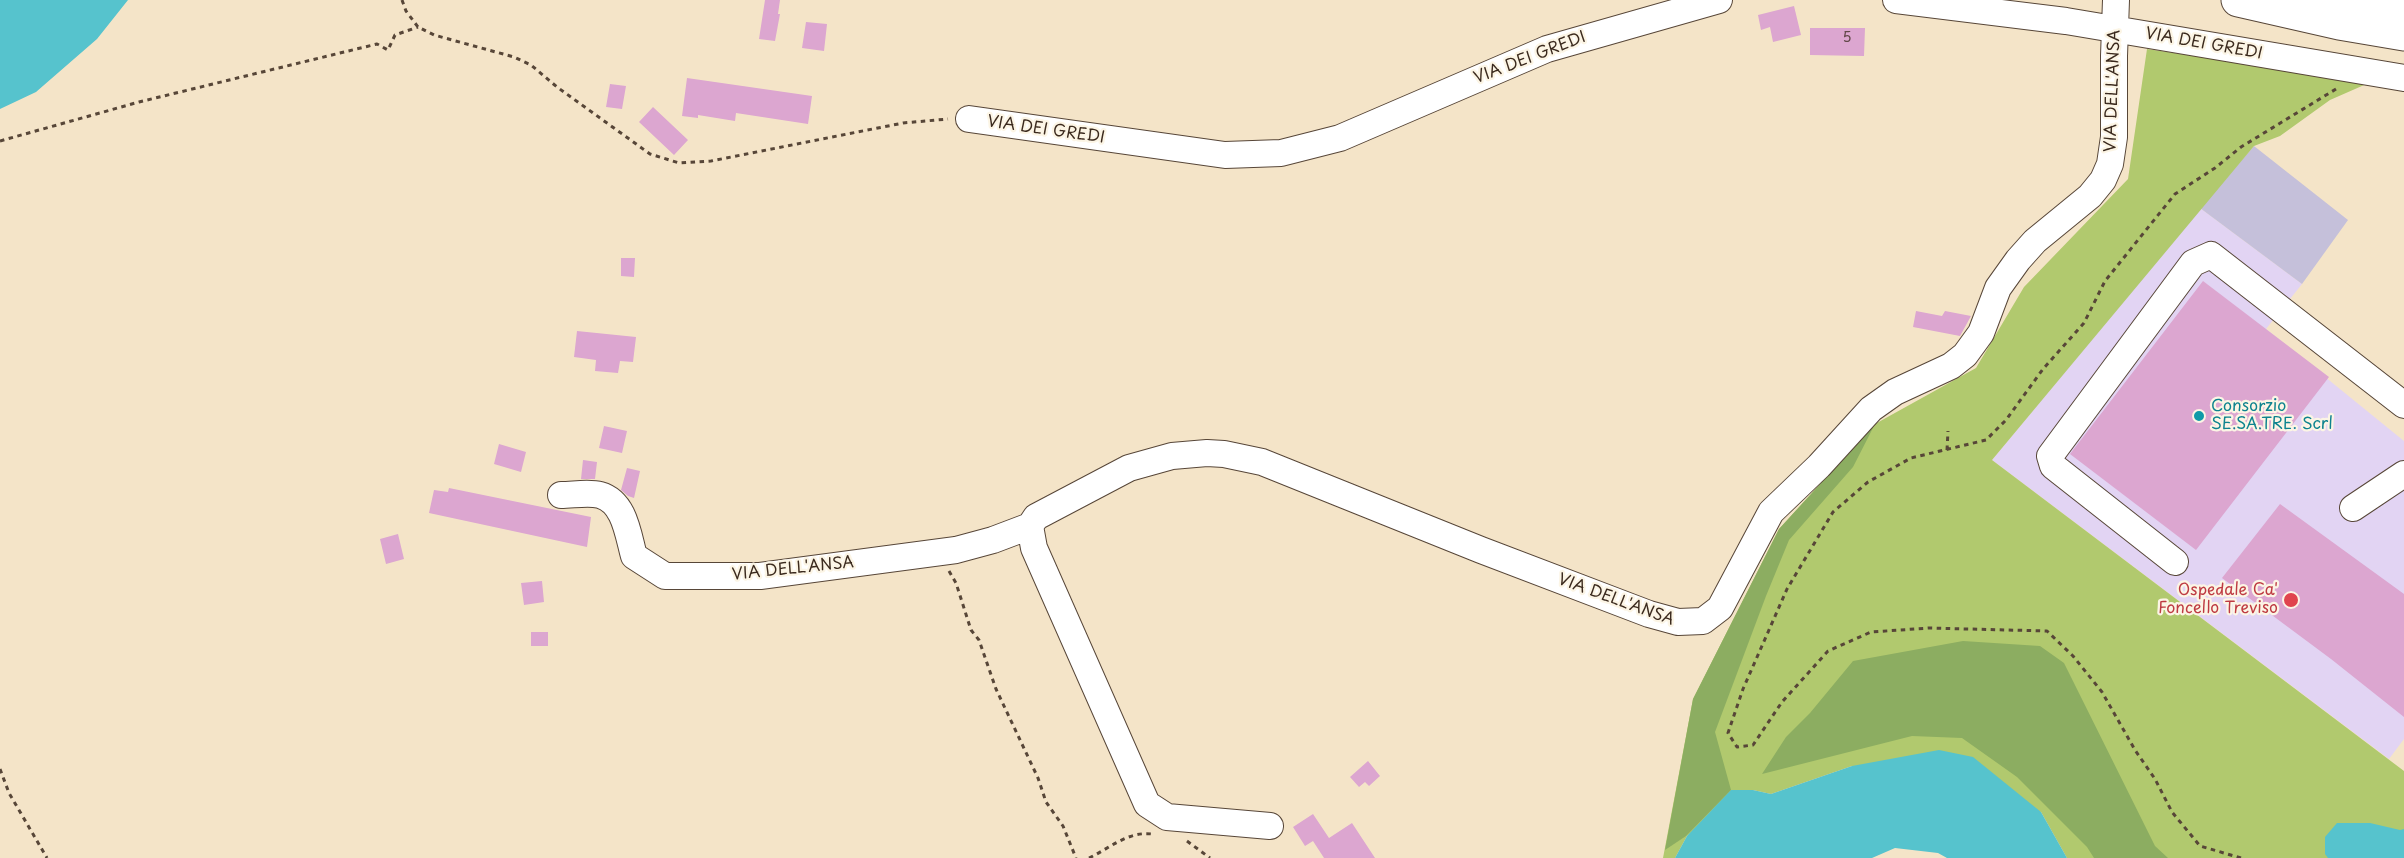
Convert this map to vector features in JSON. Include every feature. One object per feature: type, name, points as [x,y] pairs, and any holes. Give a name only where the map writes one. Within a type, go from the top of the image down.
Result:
[{"type":"highway","points":[[2238,0],[2404,34]]},
{"type":"highway","points":[[2317,0],[2404,7]]},
{"type":"street","name":"VIA DEI GREDI","points":[[969,119],[1206,153],[1244,155],[1281,153],[1322,144],[1348,134],[1547,49],[1719,0]]},
{"type":"street","name":"VIA DEI GREDI","points":[[1896,0],[2116,29],[2404,78]]},
{"type":"street","name":"VIA DELL'ANSA","points":[[561,495],[600,495],[615,504],[625,520],[634,556],[665,576],[760,576],[938,553],[993,540],[1030,525],[1036,517],[1129,468],[1172,456],[1224,454],[1263,462],[1481,550],[1657,616],[1678,622],[1703,621],[1720,608],[1771,512],[1819,466],[1871,409],[1895,392],[1952,366],[1965,355],[1981,333],[1998,288],[2018,260],[2035,241],[2097,188],[2110,164],[2114,137],[2116,0]]},
{"type":"street","points":[[2175,562],[2053,466],[2050,456],[2193,263],[2211,255],[2404,405]]},
{"type":"street","points":[[2353,508],[2404,474]]},
{"type":"street","points":[[1030,525],[1034,548],[1147,804],[1167,817],[1270,826]]},
{"type":"path","points":[[0,141],[139,102],[377,44],[388,50],[395,35],[418,27],[406,11],[402,0]]},
{"type":"path","name":"VIA DEI GREDI","points":[[418,27],[434,35],[503,53],[523,61],[538,70],[592,114],[650,154],[679,163],[711,161],[903,123],[969,119]]},
{"type":"path","points":[[2241,858],[2200,846],[2172,812],[2155,779],[2135,750],[2102,692],[2073,656],[2047,631],[1929,628],[1871,632],[1828,651],[1782,702],[1753,745],[1737,747],[1728,733],[1743,689],[1787,589],[1833,512],[1868,482],[1911,458],[1986,440],[2006,420],[2043,369],[2084,323],[2105,281],[2175,194],[2215,168],[2241,147],[2295,116],[2326,94],[2370,72]]},
{"type":"path","points":[[1947,451],[1948,431]]},
{"type":"path","points":[[938,553],[956,583],[971,630],[979,640],[996,689],[1038,778],[1046,802],[1063,826],[1076,858]]},
{"type":"path","points":[[0,769],[9,793],[46,858]]},
{"type":"path","points":[[1089,858],[1109,849],[1123,838],[1142,833],[1153,834]]},
{"type":"path","points":[[1183,839],[1195,845],[1210,858]]},
{"type":"shaded area","points":[[2254,146],[2348,220],[2302,284],[2200,208]]},
{"type":"shaded area","name":"Ospedale Ca' Foncello Treviso","points":[[2200,208],[2302,284],[2266,329],[2404,441],[2404,739],[2389,759],[1992,460]]},
{"type":"green space","points":[[2147,49],[2371,82],[2330,100],[2280,136],[2254,146],[1992,460],[2404,771],[2404,858],[2067,858],[2041,812],[1852,766],[1771,794],[1753,790],[1687,836],[1675,858],[1663,858],[1693,699],[1779,529],[1875,424],[1976,368],[2024,287],[2128,179]]},
{"type":"green space","points":[[1875,424],[1853,467],[1789,540],[1766,596],[1715,732],[1731,790],[1686,836],[1665,850],[1693,699],[1779,529]]},
{"type":"green space","points":[[1963,641],[2040,646],[2064,663],[2155,846],[2168,858],[2094,858],[2087,847],[2017,777],[1962,738],[1912,736],[1762,774],[1786,737],[1810,713],[1853,661]]},
{"type":"water","points":[[0,0],[128,0],[97,39],[36,92],[0,109]]},
{"type":"water","points":[[1939,750],[1973,757],[2041,812],[2067,858],[1947,858],[1938,853],[1895,848],[1872,858],[1675,858],[1687,836],[1731,790],[1753,790],[1771,794],[1852,766]]},
{"type":"water","points":[[2337,823],[2370,823],[2404,829],[2404,858],[2328,858],[2325,854],[2325,837]]},
{"type":"building","points":[[765,0],[780,0],[775,41],[759,39]]},
{"type":"building","points":[[1794,6],[1801,35],[1773,42],[1770,27],[1761,30],[1758,15]]},
{"type":"building","points":[[806,22],[827,24],[824,51],[802,48]]},
{"type":"building","points":[[1810,28],[1865,28],[1864,56],[1810,55]]},
{"type":"building","points":[[687,78],[812,96],[808,124],[736,113],[735,121],[698,115],[698,118],[682,116]]},
{"type":"building","points":[[610,84],[626,86],[622,109],[606,107]]},
{"type":"building","points":[[653,107],[688,140],[674,155],[639,122]]},
{"type":"building","points":[[621,258],[635,258],[634,277],[621,276]]},
{"type":"building","name":"Consorzio SE.SA.TRE. Scrl","points":[[2203,281],[2329,377],[2196,550],[2070,454]]},
{"type":"building","points":[[1916,311],[1942,316],[1945,311],[1971,316],[1960,336],[1913,327]]},
{"type":"building","points":[[577,331],[636,337],[633,362],[620,361],[618,373],[595,371],[596,360],[574,357]]},
{"type":"building","points":[[604,426],[627,431],[622,453],[599,448]]},
{"type":"building","points":[[499,444],[526,452],[521,472],[494,464]]},
{"type":"building","points":[[583,460],[597,462],[595,479],[581,479]]},
{"type":"building","points":[[627,468],[640,471],[634,498],[621,490]]},
{"type":"building","points":[[449,488],[591,517],[587,547],[429,513],[434,490],[448,492]]},
{"type":"building","points":[[2280,504],[2404,594],[2404,717],[2222,578]]},
{"type":"building","points":[[398,534],[404,559],[386,564],[380,539]]},
{"type":"building","points":[[542,581],[544,602],[524,605],[521,583]]},
{"type":"building","points":[[531,632],[548,632],[548,646],[531,646]]},
{"type":"building","points":[[1368,761],[1380,776],[1369,786],[1365,782],[1359,787],[1350,777]]},
{"type":"building","points":[[1313,814],[1329,838],[1352,823],[1375,858],[1324,858],[1313,841],[1305,846],[1293,827]]},
{"type":"place","name":"Consorzio SE.SA.TRE. Scrl","points":[[2199,416]]},
{"type":"place","name":"Ospedale Ca' Foncello Treviso","points":[[2291,600]]}]
